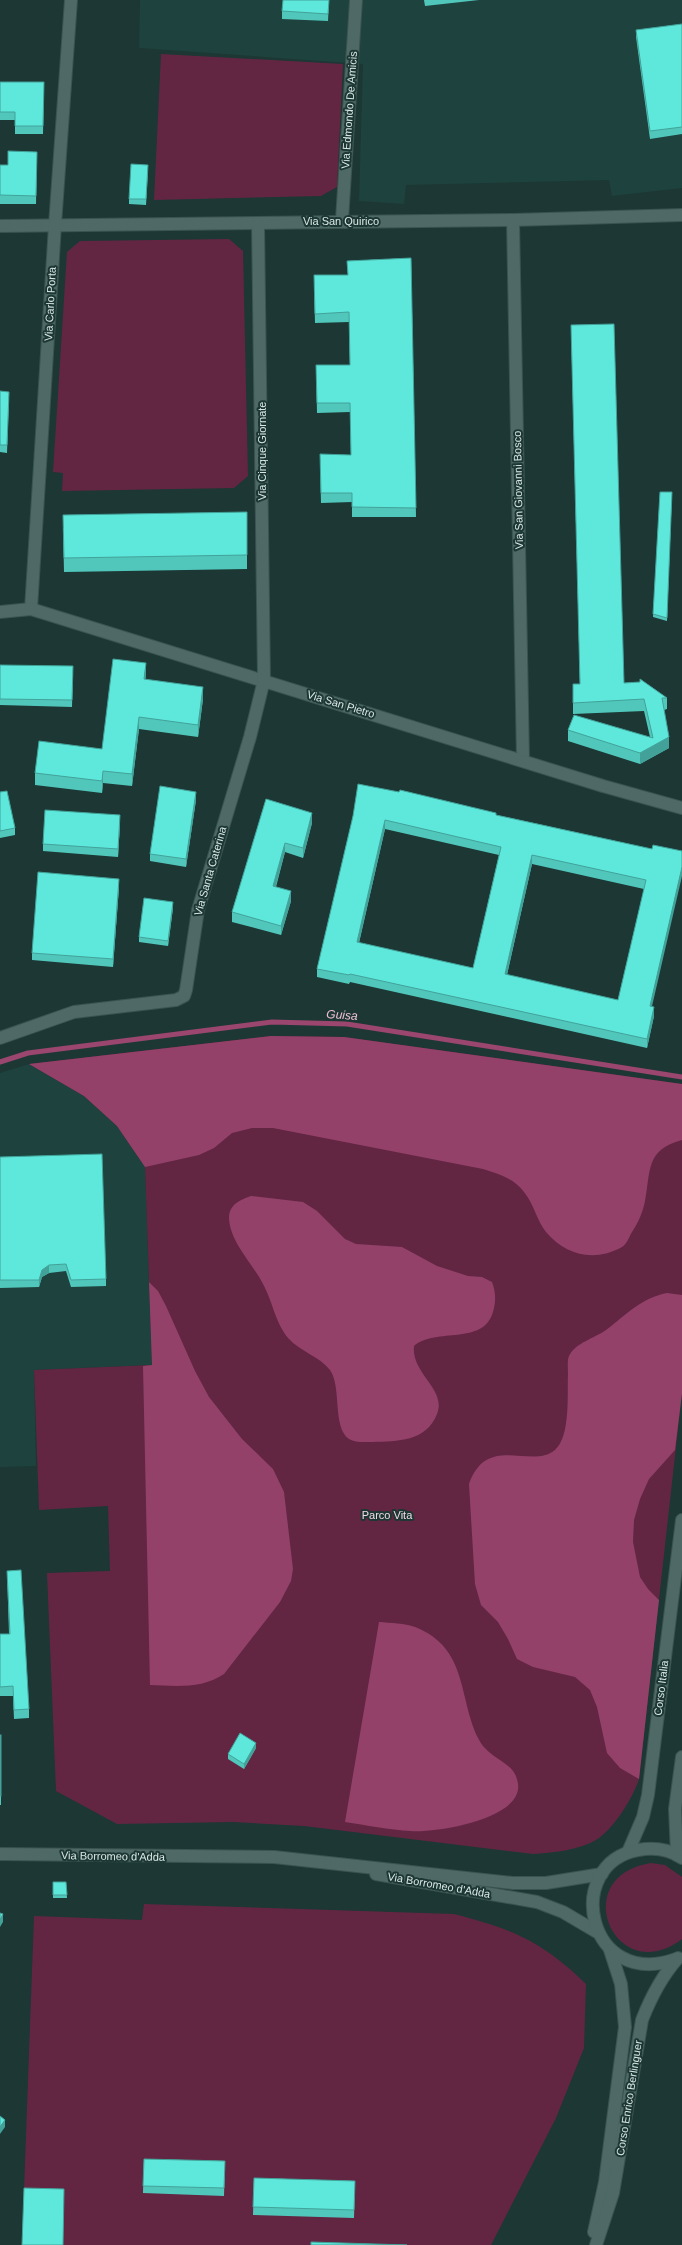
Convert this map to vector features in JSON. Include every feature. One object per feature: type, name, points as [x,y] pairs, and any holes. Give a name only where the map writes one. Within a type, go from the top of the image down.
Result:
[{"type":"street","name":"Via Carlo Porta","points":[[31,609],[55,225],[71,0]]},
{"type":"street","name":"Via Edmondo De Amicis","points":[[342,220],[356,0]]},
{"type":"street","name":"Via San Quirico","points":[[0,226],[258,223],[342,220],[513,220],[682,215]]},
{"type":"street","name":"Via San Giovanni Bosco","points":[[513,220],[523,760]]},
{"type":"street","name":"Via Cinque Giornate","points":[[258,223],[264,680]]},
{"type":"street","name":"Via San Pietro","points":[[0,612],[31,609],[682,808]]},
{"type":"street","name":"Via Santa Caterina","points":[[0,1038],[74,1012],[176,1000],[184,996],[198,910],[250,737],[264,680]]},
{"type":"street","name":"Corso Italia","points":[[628,1852],[643,1817],[649,1792],[682,1520]]},
{"type":"street","points":[[680,1957],[661,1964],[643,1965],[626,1960],[610,1950],[597,1932],[592,1904],[595,1888],[602,1874],[615,1860],[628,1852],[647,1848],[662,1850],[680,1857],[675,1809],[682,1757]]},
{"type":"street","name":"Via Borromeo d'Adda","points":[[0,1854],[274,1857],[513,1883],[546,1884],[602,1874]]},
{"type":"street","name":"Via Borromeo d'Adda","points":[[274,1857],[537,1902],[562,1912],[597,1932]]},
{"type":"street","name":"Corso Enrico Berlinguer","points":[[591,2245],[605,2182],[625,2026],[621,1984],[610,1950]]},
{"type":"street","name":"Corso Enrico Berlinguer","points":[[596,2245],[613,2193],[642,2020],[652,1996],[666,1972],[680,1957]]},
{"type":"shaded area","points":[[140,0],[682,0],[682,188],[612,196],[609,180],[406,185],[404,204],[359,201],[363,64],[139,48]]},
{"type":"shaded area","points":[[271,1036],[344,1037],[682,1084],[682,1140],[670,1144],[661,1150],[652,1163],[642,1213],[625,1244],[612,1252],[591,1255],[581,1254],[563,1247],[546,1232],[533,1207],[520,1187],[505,1177],[483,1169],[273,1128],[252,1128],[232,1133],[214,1148],[199,1155],[145,1167],[117,1126],[84,1096],[29,1064]]},
{"type":"shaded area","points":[[29,1064],[84,1096],[117,1126],[145,1167],[152,1365],[34,1370],[36,1466],[0,1467],[0,1073]]},
{"type":"shaded area","points":[[251,1196],[303,1202],[317,1211],[345,1239],[356,1244],[402,1247],[437,1266],[468,1276],[482,1277],[492,1282],[495,1293],[493,1312],[488,1322],[480,1329],[458,1335],[434,1337],[423,1340],[414,1346],[418,1365],[433,1389],[439,1405],[437,1414],[426,1430],[410,1438],[382,1442],[354,1441],[349,1439],[344,1433],[339,1416],[334,1377],[326,1365],[299,1347],[284,1333],[259,1276],[242,1252],[233,1235],[229,1217],[231,1209],[239,1201]]},
{"type":"shaded area","points":[[149,1282],[158,1291],[166,1306],[195,1371],[209,1397],[242,1439],[273,1469],[284,1492],[293,1569],[291,1581],[280,1602],[224,1674],[207,1682],[188,1686],[150,1685],[143,1366],[152,1365]]},
{"type":"shaded area","points":[[667,1293],[682,1295],[682,1393],[675,1450],[649,1479],[640,1499],[634,1520],[633,1542],[640,1577],[648,1589],[659,1600],[639,1779],[620,1768],[607,1753],[597,1707],[590,1690],[575,1677],[533,1667],[517,1659],[498,1622],[481,1605],[475,1584],[469,1484],[477,1469],[487,1460],[498,1456],[510,1455],[534,1457],[545,1455],[555,1450],[564,1435],[566,1425],[568,1403],[568,1362],[572,1351],[580,1344],[606,1330],[642,1303],[658,1295]]},
{"type":"shaded area","points":[[379,1622],[415,1627],[432,1636],[444,1647],[453,1660],[478,1738],[488,1752],[507,1765],[516,1776],[518,1784],[516,1796],[507,1806],[493,1815],[457,1826],[423,1831],[394,1830],[345,1822]]},
{"type":"green space","points":[[161,54],[343,64],[337,187],[321,196],[154,200]]},
{"type":"green space","points":[[229,239],[243,251],[248,476],[234,488],[62,491],[63,473],[53,472],[67,252],[80,241]]},
{"type":"green space","name":"Parco Vita","points":[[271,1036],[344,1037],[682,1084],[682,1393],[639,1779],[622,1813],[609,1829],[596,1840],[582,1846],[548,1853],[533,1854],[304,1826],[233,1822],[117,1824],[56,1791],[47,1573],[110,1571],[108,1506],[39,1510],[34,1370],[152,1365],[145,1167],[117,1126],[84,1096],[29,1064]]},
{"type":"green space","points":[[651,1863],[665,1865],[682,1877],[682,1939],[658,1951],[637,1950],[620,1941],[610,1925],[606,1906],[611,1888],[625,1872]]},
{"type":"green space","points":[[144,1904],[454,1914],[493,1925],[525,1938],[555,1957],[586,1984],[584,2048],[556,2118],[491,2245],[22,2245],[34,1916],[142,1920]]},
{"type":"building","points":[[283,0],[329,0],[328,14],[282,11]]},
{"type":"building","points":[[682,24],[682,127],[650,131],[636,30]]},
{"type":"building","points":[[0,82],[44,82],[43,126],[15,126],[15,112],[0,112]]},
{"type":"building","points":[[8,151],[37,152],[36,196],[0,195],[0,165],[8,165]]},
{"type":"building","points":[[131,164],[148,165],[146,199],[129,199]]},
{"type":"building","points":[[411,258],[416,508],[352,507],[352,493],[321,493],[320,454],[351,455],[350,403],[317,403],[316,365],[350,365],[349,312],[315,314],[314,275],[348,275],[347,261]]},
{"type":"building","points":[[614,324],[624,683],[640,682],[640,679],[667,698],[662,698],[669,737],[640,753],[568,730],[574,715],[653,738],[644,699],[573,703],[573,684],[580,684],[571,325]]},
{"type":"building","points":[[0,391],[9,392],[7,445],[0,445]]},
{"type":"building","points":[[660,492],[672,492],[667,618],[653,614]]},
{"type":"building","points":[[247,512],[247,555],[64,558],[63,515]]},
{"type":"building","points":[[113,659],[146,663],[144,679],[203,687],[198,725],[139,717],[132,774],[103,771],[102,781],[35,773],[39,741],[102,749]]},
{"type":"building","points":[[0,665],[73,666],[72,700],[0,699]]},
{"type":"building","points":[[358,784],[399,792],[400,790],[496,813],[496,815],[652,849],[653,845],[682,851],[682,867],[650,1006],[654,1007],[647,1039],[350,974],[317,969],[353,816]],"holes":[[[385,820],[501,847],[473,968],[357,942]],[[532,855],[646,880],[618,1000],[505,974]]]},
{"type":"building","points":[[160,786],[196,792],[186,859],[150,854]]},
{"type":"building","points":[[7,791],[15,828],[0,831],[0,792]]},
{"type":"building","points":[[266,799],[312,813],[303,848],[285,843],[273,886],[291,891],[281,926],[232,912]]},
{"type":"building","points":[[45,810],[120,815],[118,849],[43,844]]},
{"type":"building","points":[[38,872],[119,879],[113,959],[32,953]]},
{"type":"building","points":[[144,898],[173,902],[168,941],[139,937]]},
{"type":"building","points":[[102,1154],[106,1279],[71,1280],[66,1264],[49,1265],[42,1270],[39,1280],[0,1280],[0,1157]]},
{"type":"building","points":[[21,1570],[29,1709],[14,1710],[13,1686],[0,1687],[0,1634],[10,1634],[7,1571]]},
{"type":"building","points":[[240,1733],[256,1743],[244,1764],[228,1754]]},
{"type":"building","points":[[1,1735],[1,1796],[0,1796]]},
{"type":"building","points":[[53,1882],[66,1882],[67,1895],[53,1895]]},
{"type":"building","points":[[0,1913],[3,1914],[0,1920]]},
{"type":"building","points":[[0,2116],[5,2120],[0,2127]]},
{"type":"building","points":[[144,2159],[225,2161],[224,2188],[143,2186]]},
{"type":"building","points":[[254,2178],[355,2181],[354,2210],[253,2207]]},
{"type":"building","points":[[24,2188],[64,2189],[63,2245],[22,2245]]},
{"type":"building","points":[[311,2242],[407,2245],[311,2245]]},
{"type":"waterway","name":"Guisa","points":[[0,1062],[28,1053],[272,1022],[347,1024],[682,1077]]}]
